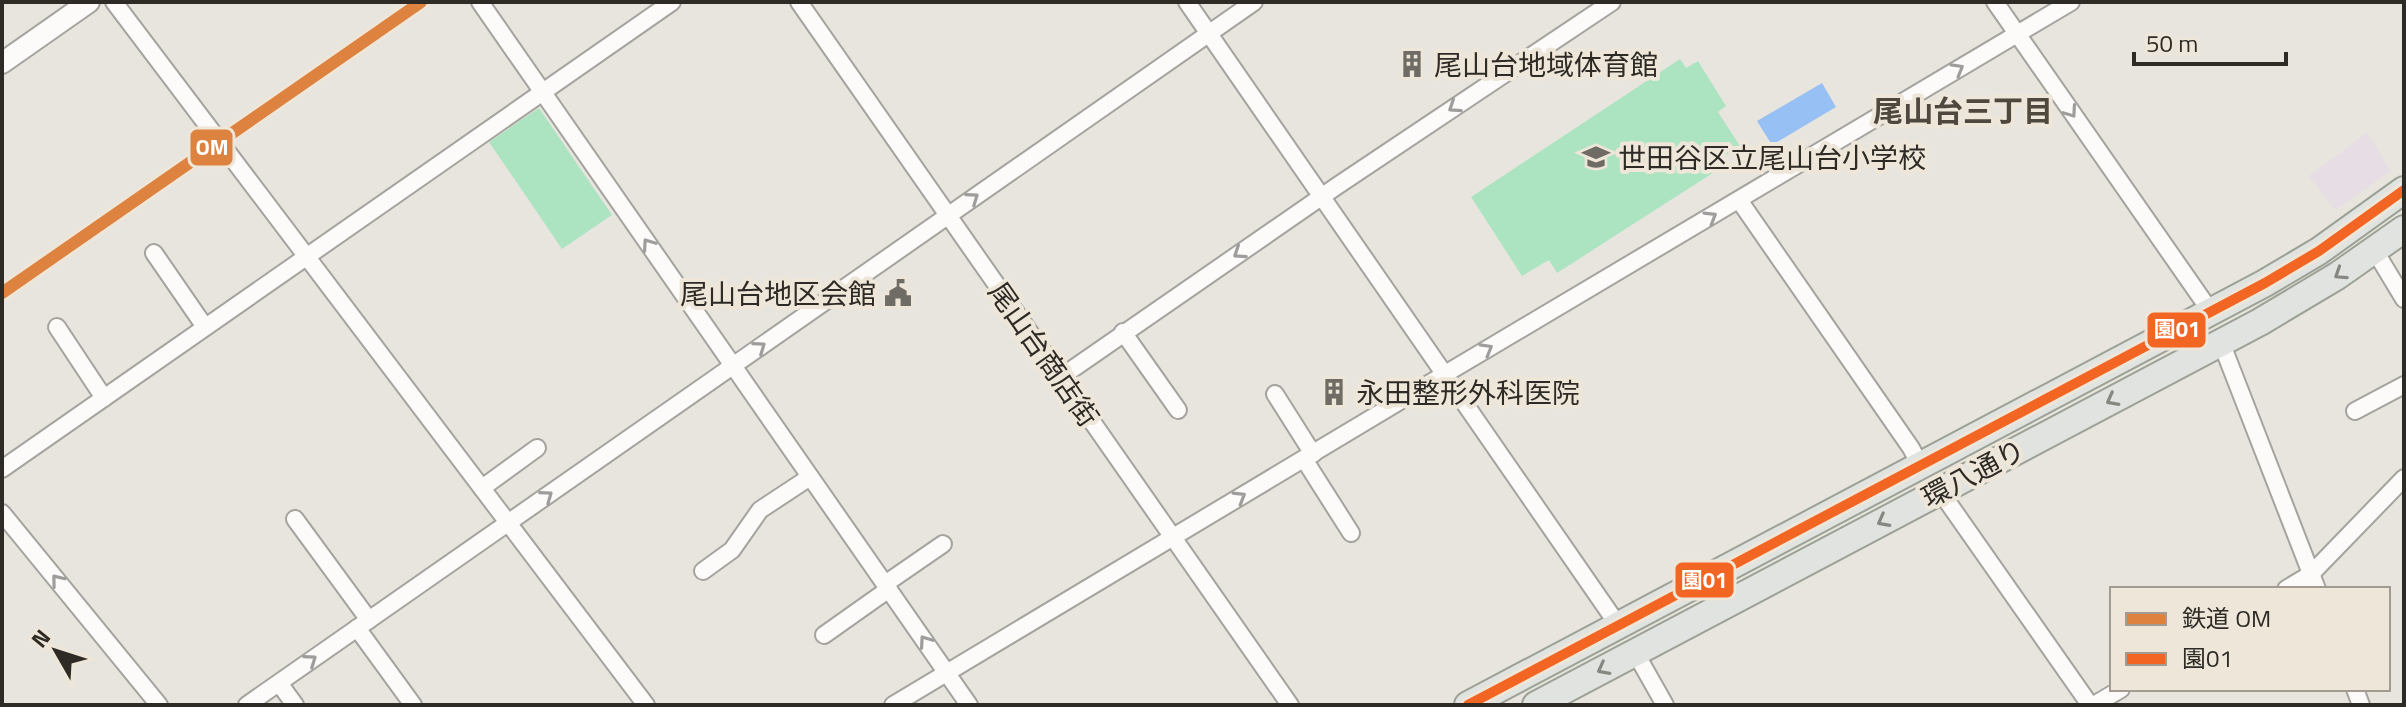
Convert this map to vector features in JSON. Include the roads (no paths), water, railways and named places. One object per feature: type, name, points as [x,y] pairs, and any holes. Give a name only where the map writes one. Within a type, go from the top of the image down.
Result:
[{"type":"main road","name":"環八通り","points":[[1468,705],[2211,312],[2319,251],[2404,190]]},
{"type":"main road","name":"環八通り","points":[[1536,705],[2299,300],[2404,229]]},
{"type":"street","points":[[2,63],[89,2]]},
{"type":"street","points":[[114,2],[646,705]]},
{"type":"street","points":[[480,2],[969,705]]},
{"type":"street","points":[[2,469],[672,2]]},
{"type":"street","name":"尾山台商店街","points":[[799,2],[1290,705]]},
{"type":"street","points":[[1187,2],[1618,625]]},
{"type":"street","points":[[247,705],[1254,2]]},
{"type":"street","points":[[1995,2],[2211,312]]},
{"type":"street","points":[[893,705],[2071,2]]},
{"type":"street","points":[[1061,377],[1604,4]]},
{"type":"street","points":[[1739,200],[1920,465]]},
{"type":"street","points":[[2375,251],[2404,299]]},
{"type":"street","points":[[154,253],[205,327]]},
{"type":"street","points":[[57,327],[104,398]]},
{"type":"street","points":[[1123,332],[1178,410]]},
{"type":"street","points":[[2221,342],[2314,581]]},
{"type":"street","points":[[2355,411],[2404,385]]},
{"type":"street","points":[[1275,394],[1351,533]]},
{"type":"street","points":[[482,488],[537,448]]},
{"type":"street","points":[[703,571],[732,550],[760,510],[810,477]]},
{"type":"street","points":[[2293,587],[2314,581],[2404,478]]},
{"type":"street","points":[[1940,491],[2092,705],[2117,691]]},
{"type":"street","points":[[2,513],[159,705]]},
{"type":"street","points":[[295,519],[413,705]]},
{"type":"street","points":[[824,635],[943,544]]},
{"type":"street","points":[[1635,652],[1665,705]]},
{"type":"street","points":[[279,683],[295,705]]},
{"type":"water","points":[[1822,83],[1836,107],[1772,145],[1757,121]]},
{"type":"rail line","name":"OM","points":[[2,293],[421,2]]},
{"type":"place","name":"尾山台地域体育館","points":[[1412,64]]},
{"type":"place","name":"世田谷区立尾山台小学校","points":[[1596,157]]},
{"type":"place","name":"尾山台地区会館","points":[[898,293]]},
{"type":"place","name":"永田整形外科医院","points":[[1334,392]]},
{"type":"district","name":"尾山台三丁目","points":[[1963,111]]}]
